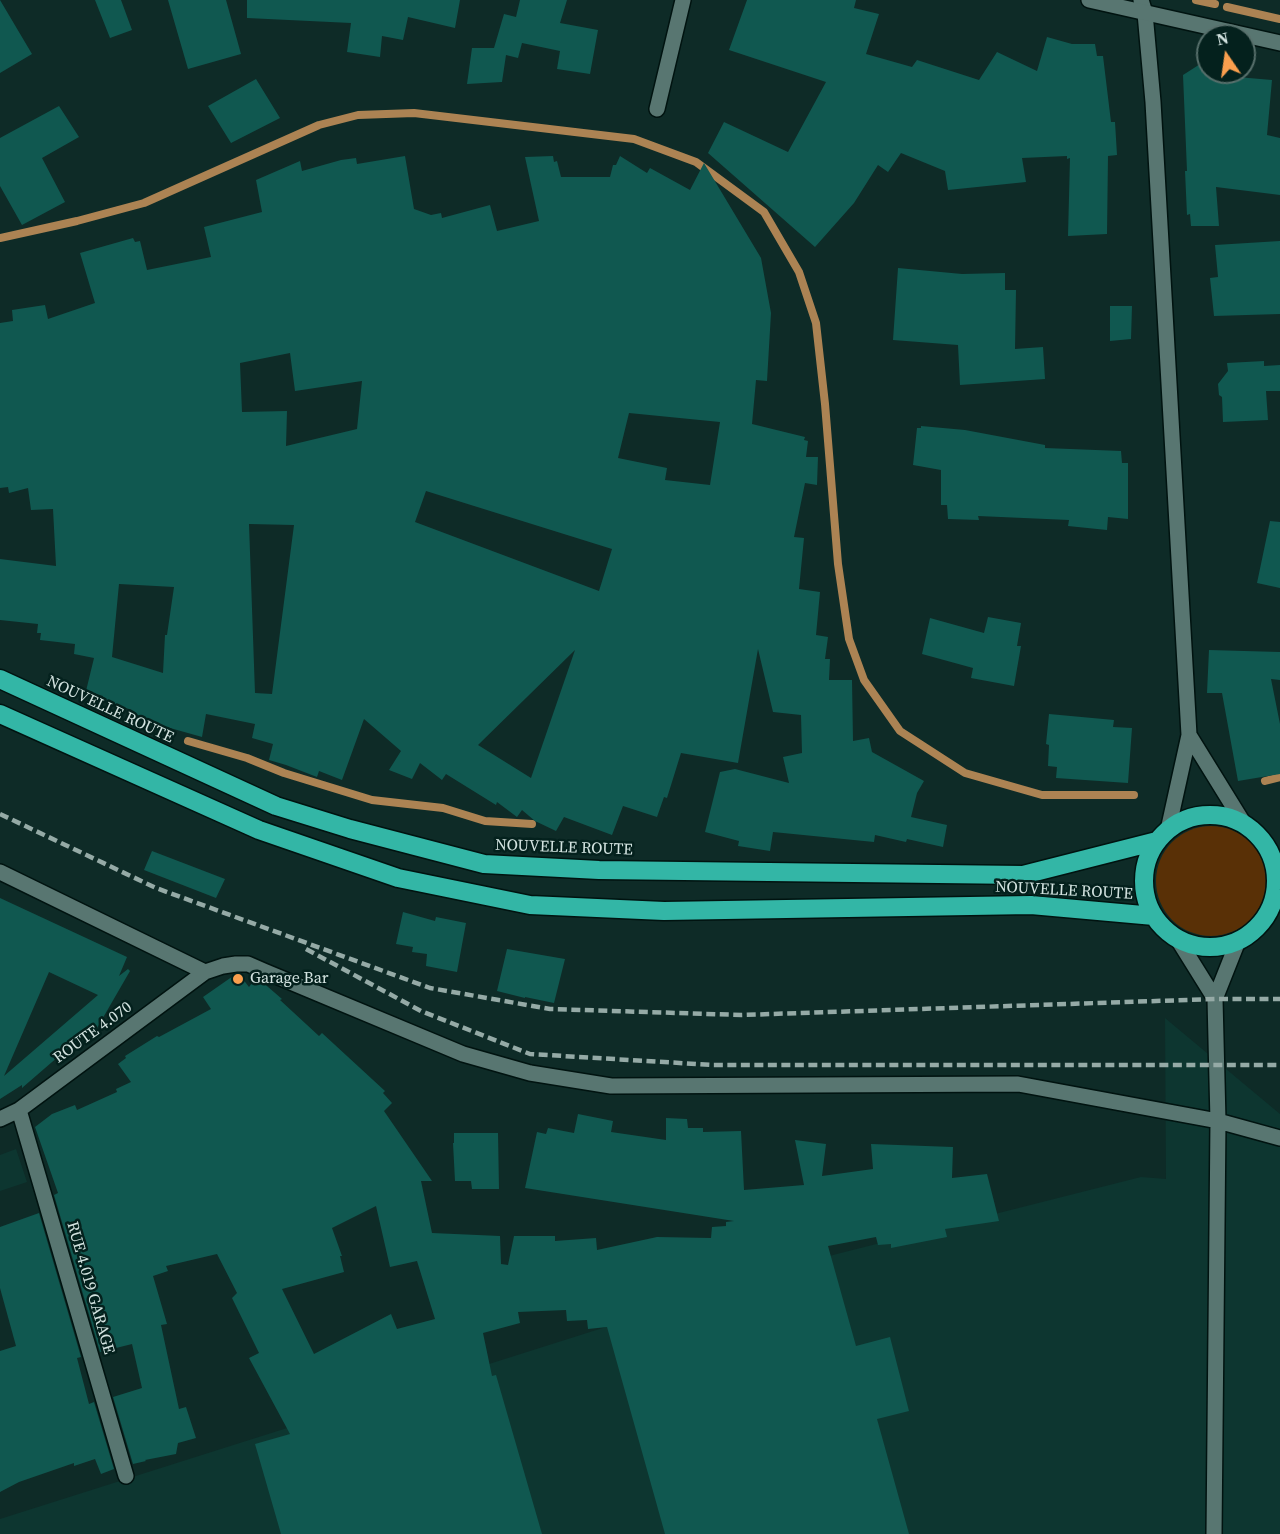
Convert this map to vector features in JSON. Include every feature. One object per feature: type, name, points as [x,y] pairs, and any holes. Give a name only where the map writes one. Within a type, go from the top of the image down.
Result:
[{"type":"highway","name":"NOUVELLE ROUTE","points":[[0,680],[276,806],[350,829],[484,864],[599,870],[1023,875],[1163,836]]},
{"type":"highway","points":[[4,716],[21,690]]},
{"type":"highway","name":"NOUVELLE ROUTE","points":[[4,716],[259,830],[398,878],[530,905],[664,911],[1031,905],[1154,916]]},
{"type":"highway","points":[[1213,815],[1244,824],[1273,847],[1278,892],[1263,921],[1238,941],[1223,946],[1207,947],[1177,938],[1154,916],[1147,902],[1144,886],[1149,855],[1163,836],[1182,822],[1197,817],[1213,815]]},
{"type":"street","points":[[657,109],[683,0]]},
{"type":"street","points":[[1089,0],[1143,6],[1280,43]]},
{"type":"street","points":[[1143,6],[1154,114],[1189,735],[1163,836]]},
{"type":"street","points":[[1189,735],[1244,824]]},
{"type":"street","points":[[0,872],[205,972],[223,966],[248,964],[463,1054],[530,1073],[611,1086],[1018,1084],[1218,1121],[1280,1138]]},
{"type":"street","points":[[1177,938],[1215,999]]},
{"type":"street","points":[[1214,1534],[1218,1121],[1215,999],[1238,941]]},
{"type":"street","name":"ROUTE 4.070","points":[[0,1119],[19,1110],[205,972]]},
{"type":"street","name":"RUE 4.019 GARAGE","points":[[19,1110],[126,1476]]},
{"type":"shaded area","points":[[1211,826],[1232,831],[1250,842],[1261,860],[1266,881],[1261,902],[1250,920],[1232,931],[1211,936],[1190,931],[1172,920],[1161,902],[1156,881],[1161,860],[1172,842],[1190,831]]},
{"type":"shaded area","points":[[1165,1018],[1280,1114],[1280,1534],[0,1534],[0,1519],[833,1255],[1141,1177],[1166,1179]]},
{"type":"shaded area","points":[[16,1149],[27,1182],[0,1191],[0,1155]]},
{"type":"building","points":[[0,0],[32,54],[0,73]]},
{"type":"building","points":[[95,0],[121,0],[132,30],[110,38]]},
{"type":"building","points":[[168,0],[226,0],[241,54],[188,69]]},
{"type":"building","points":[[247,0],[460,0],[455,28],[408,17],[403,40],[382,36],[380,57],[347,52],[351,23],[247,18]]},
{"type":"building","points":[[520,0],[567,0],[560,23],[598,30],[590,74],[557,69],[560,51],[522,43],[518,58],[506,55],[502,82],[467,84],[472,48],[494,48],[504,14],[516,17]]},
{"type":"building","points":[[747,0],[856,0],[854,8],[879,14],[866,54],[912,67],[917,60],[979,80],[997,52],[1037,71],[1047,37],[1072,44],[1095,44],[1097,56],[1103,56],[1111,122],[1115,122],[1117,155],[1108,156],[1107,234],[1068,236],[1070,158],[1067,159],[1067,156],[1022,158],[1026,182],[948,190],[945,171],[901,153],[888,172],[878,165],[854,203],[815,247],[708,153],[724,122],[788,152],[826,82],[729,50]]},
{"type":"building","points":[[1196,67],[1196,84],[1256,84],[1256,79],[1272,80],[1267,135],[1280,138],[1280,195],[1216,187],[1219,226],[1191,226],[1190,214],[1187,215],[1183,75]]},
{"type":"building","points":[[256,79],[280,118],[231,143],[208,106]]},
{"type":"building","points":[[59,106],[79,137],[42,158],[65,202],[22,225],[0,186],[0,138]]},
{"type":"building","points":[[405,156],[414,209],[431,215],[441,213],[442,218],[490,205],[497,231],[539,221],[525,157],[553,156],[554,162],[557,161],[561,177],[610,177],[613,165],[616,165],[620,156],[647,173],[650,168],[690,190],[704,163],[761,258],[771,313],[767,381],[756,380],[752,424],[805,437],[804,440],[808,441],[806,457],[818,457],[817,485],[805,483],[794,537],[804,538],[799,589],[820,592],[816,635],[828,637],[825,659],[830,659],[829,680],[852,680],[853,741],[869,738],[872,752],[924,781],[917,793],[911,817],[947,825],[943,847],[875,835],[874,842],[773,832],[770,851],[738,846],[739,841],[705,832],[720,772],[735,769],[789,783],[783,757],[802,753],[801,715],[773,712],[758,649],[738,763],[681,753],[667,798],[664,797],[657,817],[623,806],[612,835],[564,817],[556,831],[535,821],[522,810],[517,817],[497,802],[496,805],[446,774],[442,780],[420,763],[412,779],[389,770],[401,751],[364,719],[342,780],[319,771],[317,777],[269,760],[273,744],[252,738],[255,724],[206,714],[202,737],[163,726],[131,713],[132,710],[102,700],[103,696],[86,691],[94,658],[74,654],[75,644],[40,640],[41,633],[37,633],[38,624],[0,620],[0,559],[56,566],[53,509],[31,510],[28,488],[9,493],[8,487],[0,488],[0,323],[13,321],[12,310],[45,305],[48,319],[95,303],[80,253],[133,238],[135,242],[140,241],[147,270],[211,257],[204,227],[262,212],[256,180],[300,161],[302,171],[356,158],[357,164]],"holes":[[[290,353],[295,391],[362,381],[357,429],[286,446],[287,411],[242,412],[240,363]],[[629,413],[720,422],[710,485],[665,480],[667,468],[618,458]],[[426,491],[612,549],[599,591],[415,522]],[[249,524],[294,525],[272,694],[255,693]],[[119,584],[174,587],[167,635],[165,635],[163,673],[112,657]],[[575,650],[531,778],[478,745]]]},
{"type":"building","points":[[1280,241],[1280,314],[1214,316],[1210,278],[1218,277],[1215,245]]},
{"type":"building","points":[[898,268],[962,274],[1005,273],[1005,290],[1016,290],[1015,349],[1043,347],[1045,379],[960,385],[958,345],[893,340]]},
{"type":"building","points":[[1110,306],[1132,306],[1131,339],[1110,341]]},
{"type":"building","points":[[1264,361],[1264,366],[1280,365],[1280,391],[1266,391],[1268,420],[1223,422],[1222,397],[1219,395],[1218,384],[1228,371],[1227,363]]},
{"type":"building","points":[[921,426],[965,430],[1045,445],[1045,448],[1121,451],[1122,463],[1128,463],[1128,519],[1108,517],[1107,530],[1068,526],[1069,520],[978,516],[979,520],[948,519],[947,505],[941,505],[941,470],[913,465],[917,428]]},
{"type":"building","points":[[1270,521],[1280,522],[1280,588],[1257,583]]},
{"type":"building","points":[[988,617],[1021,623],[1017,646],[1021,646],[1014,686],[971,678],[973,668],[922,654],[930,618],[984,633]]},
{"type":"building","points":[[1209,650],[1280,652],[1280,680],[1271,679],[1280,724],[1280,774],[1238,781],[1222,693],[1207,693]]},
{"type":"building","points":[[1049,714],[1114,720],[1113,727],[1132,728],[1128,783],[1056,778],[1057,767],[1048,766],[1049,745],[1046,744]]},
{"type":"building","points":[[152,851],[225,879],[216,898],[144,870]]},
{"type":"building","points":[[0,898],[127,957],[119,976],[128,969],[130,971],[93,1035],[89,1030],[22,1088],[22,1085],[0,1099]],"holes":[[[49,972],[98,995],[4,1076]]]},
{"type":"building","points":[[403,912],[435,921],[436,917],[466,923],[457,972],[426,966],[427,954],[412,952],[413,947],[396,944]]},
{"type":"building","points":[[507,949],[565,959],[554,1003],[497,991]]},
{"type":"building","points":[[236,974],[239,974],[249,987],[256,978],[282,999],[280,1000],[319,1036],[322,1033],[385,1091],[383,1093],[392,1103],[384,1111],[432,1181],[421,1181],[432,1233],[500,1236],[501,1264],[508,1265],[514,1236],[555,1236],[555,1241],[596,1238],[597,1250],[657,1237],[711,1238],[712,1227],[726,1226],[726,1222],[734,1221],[525,1188],[537,1132],[546,1134],[548,1128],[574,1133],[578,1114],[613,1121],[611,1132],[666,1140],[666,1118],[687,1119],[688,1128],[703,1128],[703,1132],[741,1131],[744,1190],[804,1185],[795,1140],[826,1144],[822,1176],[873,1169],[871,1144],[953,1147],[952,1178],[987,1174],[999,1221],[945,1229],[947,1237],[891,1248],[891,1244],[878,1245],[876,1237],[828,1246],[856,1346],[890,1337],[909,1411],[877,1419],[909,1534],[665,1534],[607,1327],[588,1329],[587,1320],[567,1321],[566,1310],[518,1312],[520,1323],[483,1333],[492,1376],[496,1375],[542,1534],[281,1534],[255,1444],[290,1434],[249,1358],[259,1353],[232,1298],[237,1293],[217,1254],[166,1266],[168,1271],[153,1276],[167,1324],[161,1325],[179,1409],[186,1407],[196,1438],[178,1443],[176,1454],[133,1464],[113,1397],[142,1388],[132,1344],[100,1352],[54,1195],[58,1193],[35,1127],[52,1114],[75,1105],[77,1110],[117,1092],[116,1089],[131,1082],[118,1064],[126,1058],[125,1056],[157,1036],[211,1009],[203,997]],"holes":[[[376,1206],[390,1267],[417,1261],[435,1319],[397,1329],[391,1314],[314,1354],[282,1289],[344,1272],[340,1256],[342,1256],[332,1228]]]},
{"type":"building","points":[[454,1133],[498,1133],[499,1189],[472,1189],[471,1181],[455,1181]]},
{"type":"building","points":[[39,1213],[81,1357],[77,1358],[89,1404],[94,1402],[114,1469],[101,1474],[95,1459],[74,1466],[74,1463],[19,1482],[0,1492],[0,1351],[16,1346],[0,1288],[0,1227]]},
{"type":"waterway","points":[[1196,0],[1215,4]]},
{"type":"waterway","points":[[1227,7],[1280,19]]},
{"type":"waterway","points":[[0,238],[144,203],[319,125],[358,115],[414,113],[634,139],[696,162],[764,212],[799,272],[816,323],[838,564],[849,639],[864,680],[900,731],[965,773],[1042,795],[1134,795]]},
{"type":"waterway","points":[[188,741],[247,758],[284,773],[372,800],[443,808],[485,821],[532,824]]},
{"type":"waterway","points":[[1265,781],[1280,777]]},
{"type":"railway","points":[[0,814],[156,888],[430,988],[550,1009],[742,1015],[1215,999],[1280,999]]},
{"type":"railway","points":[[306,949],[421,1011],[530,1054],[713,1065],[1280,1065]]},
{"type":"place","name":"Garage Bar","points":[[238,979]]}]
